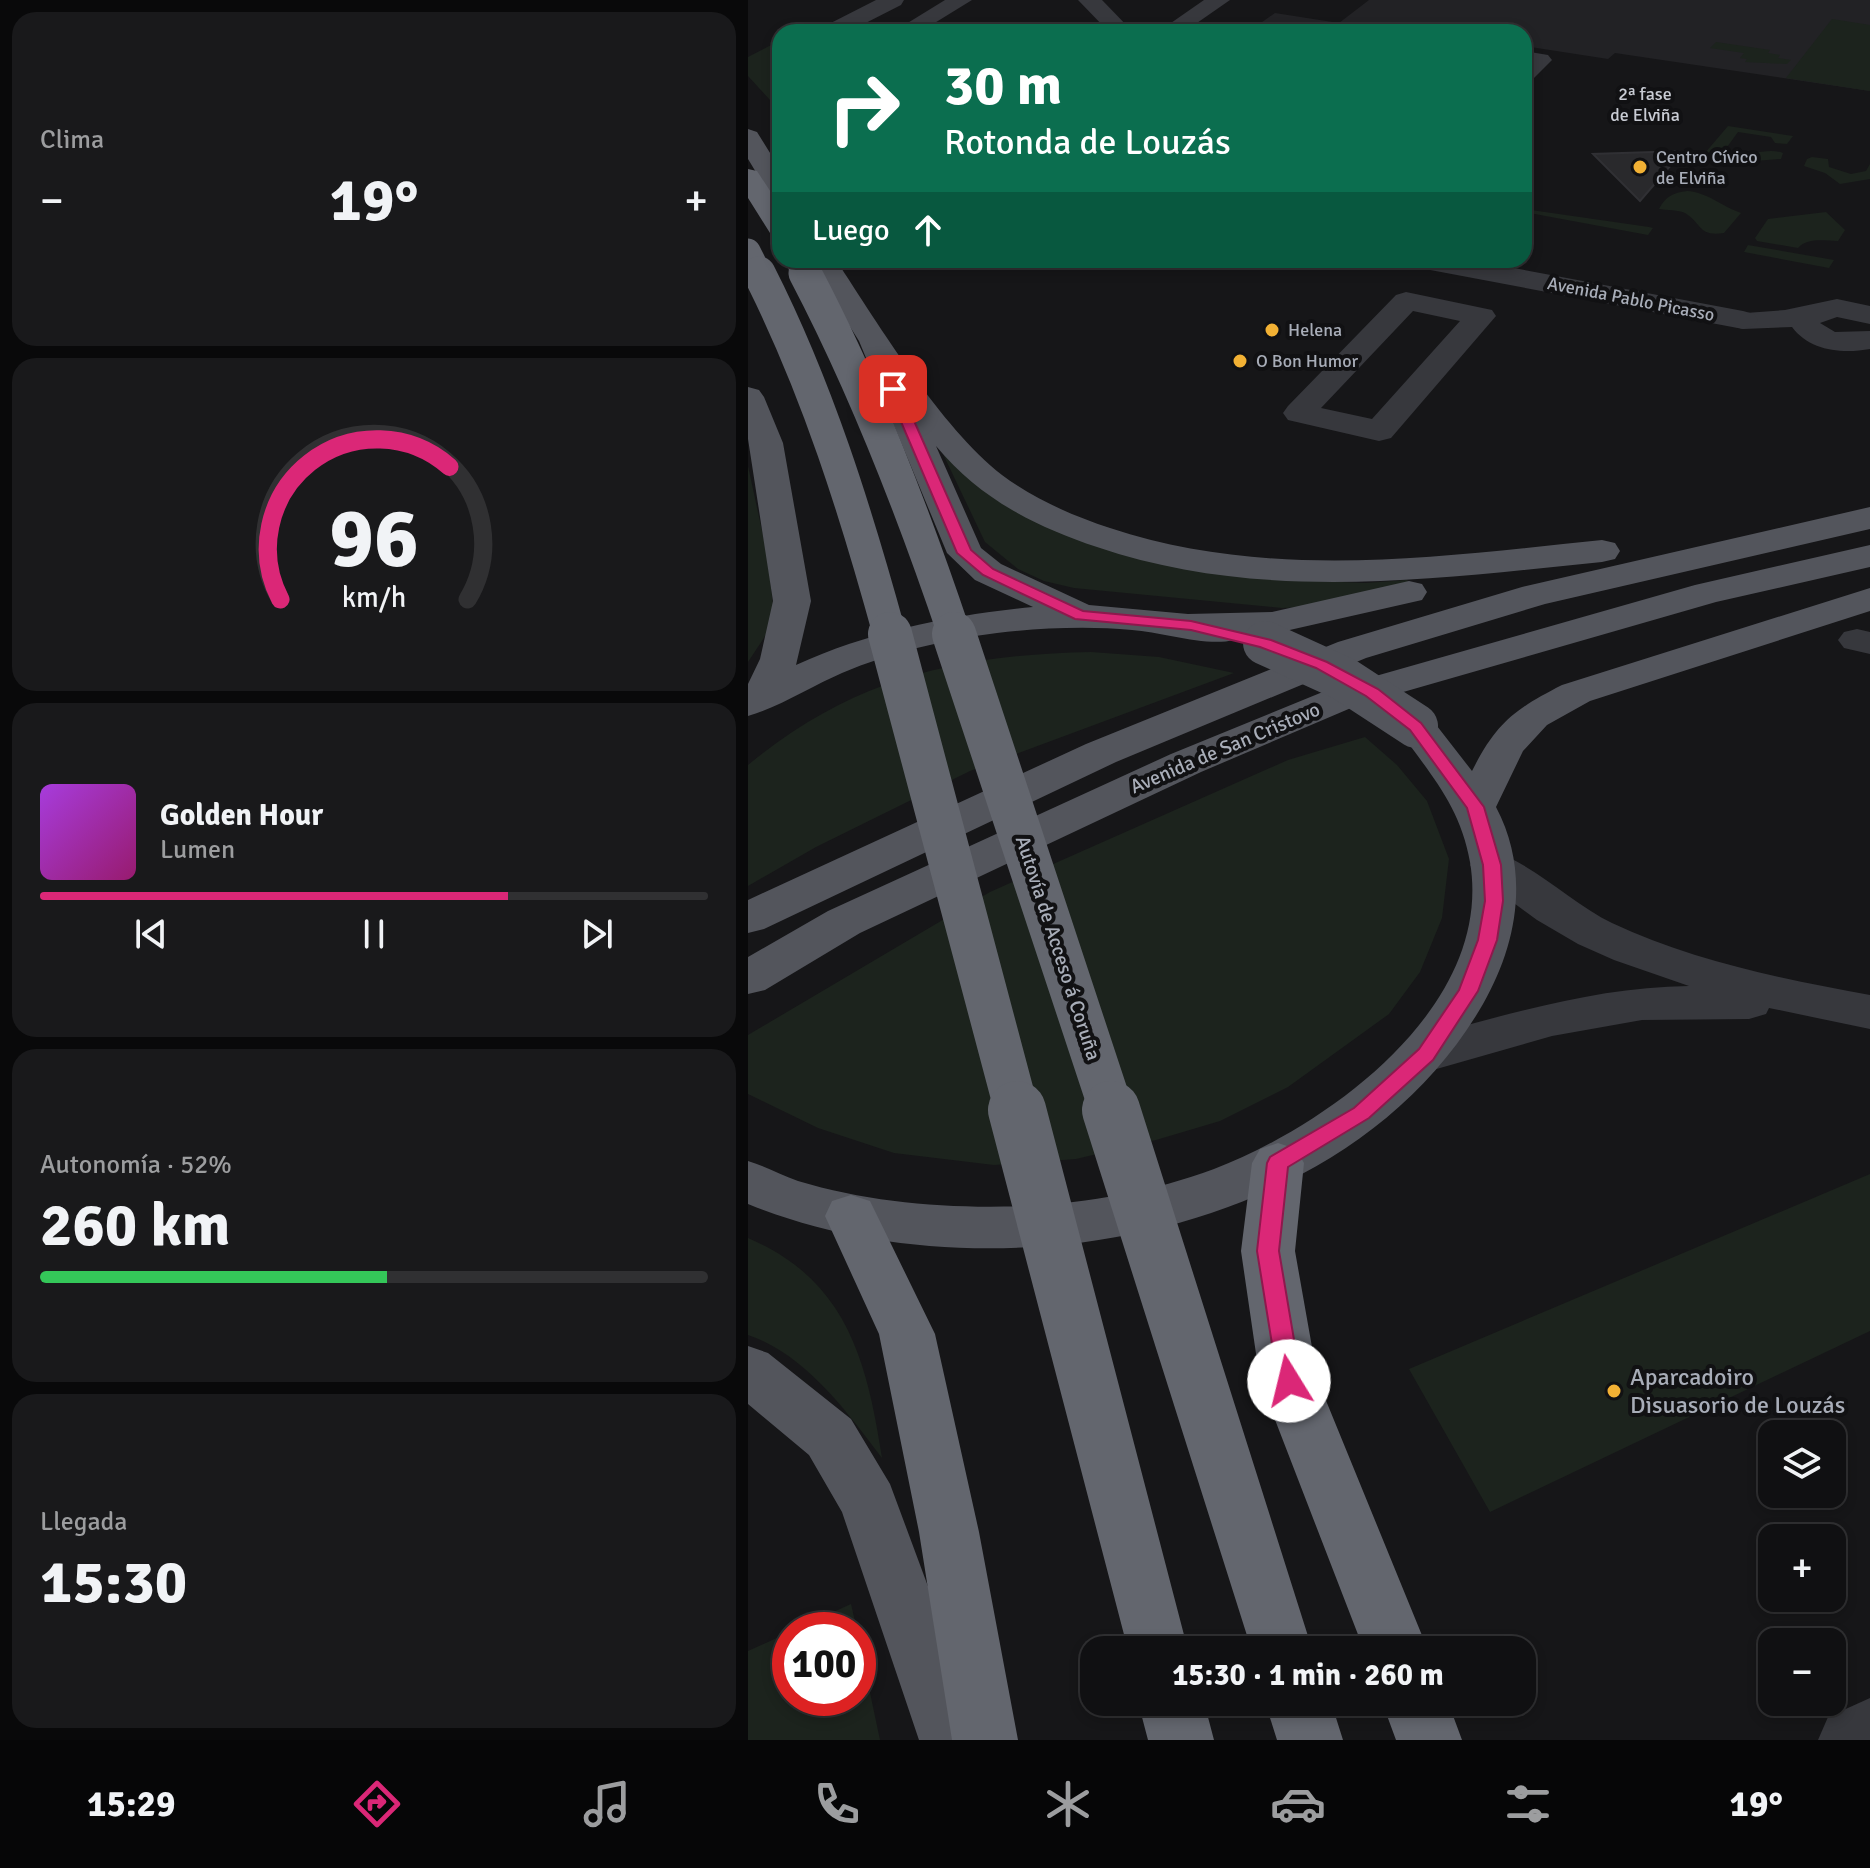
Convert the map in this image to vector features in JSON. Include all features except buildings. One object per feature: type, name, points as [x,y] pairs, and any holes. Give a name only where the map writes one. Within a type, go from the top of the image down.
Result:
[{"type":"highway","points":[[748,177],[772,214]]},
{"type":"highway","points":[[748,251],[793,340],[870,564],[926,763],[1154,1636]]},
{"type":"highway","name":"Autovía de Acceso á Coruña","points":[[803,268],[832,319],[922,543],[1171,1292],[1278,1636]]},
{"type":"highway","points":[[1278,1163],[1268,1251],[1289,1381],[1390,1636]]},
{"type":"highway","points":[[851,1216],[907,1334],[949,1532],[985,1740]]},
{"type":"highway","points":[[1175,1716],[1181,1740]]},
{"type":"highway","points":[[1302,1716],[1310,1740]]},
{"type":"highway","points":[[1420,1716],[1429,1740]]},
{"type":"main road","points":[[748,137],[772,178]]},
{"type":"main road","points":[[827,268],[874,341],[952,447],[991,482],[1040,513],[1111,542],[1213,565],[1353,574],[1602,551]]},
{"type":"main road","points":[[874,341],[965,553],[988,572],[1080,616]]},
{"type":"main road","points":[[748,397],[766,443],[792,601],[779,659],[755,699]]},
{"type":"main road","points":[[1191,625],[1272,623],[1870,490]]},
{"type":"main road","name":"Avenida de San Cristovo","points":[[748,918],[1101,753],[1352,650],[1535,595],[1870,518]]},
{"type":"main road","name":"Avenida de San Cristovo","points":[[748,978],[858,915],[1186,763],[1344,697],[1708,593],[1870,556]]},
{"type":"main road","points":[[1475,807],[1505,746],[1533,716],[1576,693],[1870,599]]},
{"type":"main road","points":[[751,1185],[851,1216],[959,1228],[1071,1224],[1147,1209],[1223,1186],[1278,1163],[1362,1113],[1426,1054],[1468,991],[1487,940],[1494,901],[1492,865],[1475,807],[1416,726],[1359,686],[1322,665],[1265,643],[1191,625],[1137,618],[1080,616],[971,625],[863,651],[755,699]]},
{"type":"main road","points":[[748,1370],[830,1437],[869,1503],[952,1740]]},
{"type":"street","points":[[846,24],[893,0]]},
{"type":"street","points":[[918,24],[961,0]]},
{"type":"street","points":[[1089,0],[1114,24]]},
{"type":"street","points":[[1182,24],[1219,0]]},
{"type":"street","name":"Avenida Pablo Picasso","points":[[1464,268],[1743,320],[1816,326]]},
{"type":"street","points":[[1440,307],[1474,270]]},
{"type":"street","points":[[1406,301],[1440,307],[1481,316],[1379,431],[1299,413],[1406,301]]},
{"type":"street","points":[[1866,306],[1837,308],[1816,326],[1848,343],[1870,340]]},
{"type":"street","points":[[1492,865],[1563,916],[1629,949],[1825,1004],[1870,1012]]},
{"type":"street","points":[[1426,1054],[1552,1019],[1642,1003],[1700,1000],[1825,1004]]},
{"type":"street","points":[[1851,1740],[1870,1730]]},
{"type":"shaded area","points":[[1369,0],[1870,0],[1870,91],[1615,53],[1608,59],[1532,47],[1532,24],[1259,24],[1275,13],[1339,23]]},
{"type":"shaded area","points":[[1832,19],[1870,25],[1870,91],[1786,78]]},
{"type":"shaded area","points":[[1716,42],[1770,50],[1768,53],[1780,55],[1778,58],[1791,60],[1787,64],[1745,62],[1747,59],[1740,58],[1744,53],[1710,48]]},
{"type":"shaded area","points":[[772,45],[772,102],[748,76],[748,57]]},
{"type":"shaded area","points":[[1728,126],[1793,136],[1787,144],[1775,143],[1771,137],[1738,132],[1722,154],[1776,151],[1783,153],[1781,159],[1716,164],[1705,153]]},
{"type":"shaded area","points":[[1807,159],[1828,159],[1829,167],[1851,174],[1866,171],[1870,164],[1870,179],[1840,184],[1825,173],[1804,166]]},
{"type":"shaded area","points":[[1687,191],[1701,194],[1741,213],[1724,233],[1716,234],[1705,231],[1685,213],[1659,209],[1670,196]]},
{"type":"shaded area","points":[[1532,210],[1653,228],[1648,235],[1532,213]]},
{"type":"shaded area","points":[[1826,212],[1845,230],[1838,241],[1812,241],[1798,248],[1757,241],[1755,238],[1768,219]]},
{"type":"shaded area","points":[[1748,245],[1834,260],[1829,268],[1744,252]]},
{"type":"shaded area","points":[[943,454],[1001,498],[1272,579],[1365,583],[1407,580],[1413,586],[1311,607],[1282,608],[1074,588],[1044,581],[1018,569],[985,542]]},
{"type":"shaded area","points":[[748,466],[767,554],[775,621],[748,662]]},
{"type":"shaded area","points":[[1091,652],[1159,657],[1234,673],[970,771],[816,847],[748,886],[748,765],[788,735],[827,711],[909,677],[995,659]]},
{"type":"shaded area","points":[[1365,737],[1397,765],[1427,801],[1449,859],[1442,918],[1420,972],[1389,1014],[1288,1087],[1220,1121],[1156,1140],[1076,1159],[994,1165],[894,1153],[818,1128],[748,1094],[748,1035],[990,892],[1288,760]]},
{"type":"shaded area","points":[[1870,1174],[1870,1331],[1490,1512],[1409,1369]]},
{"type":"shaded area","points":[[748,1238],[782,1256],[809,1276],[830,1300],[859,1357],[869,1389],[882,1458],[839,1404],[806,1370],[769,1344],[748,1335]]},
{"type":"shaded area","points":[[851,1604],[853,1612],[833,1612]]},
{"type":"shaded area","points":[[772,1640],[772,1716],[875,1716],[880,1740],[748,1740],[748,1651]]},
{"type":"place","name":"Centro Cívico de Elviña","points":[[1640,167]]},
{"type":"place","name":"Helena","points":[[1272,330]]},
{"type":"place","name":"O Bon Humor","points":[[1240,361]]},
{"type":"place","name":"Aparcadoiro Disuasorio de Louzás","points":[[1614,1391]]},
{"type":"district","name":"2ª fase de Elviña","points":[[1645,104]]},
{"type":"route","points":[[893,389],[965,553],[988,572],[1080,616],[1137,618],[1191,625],[1265,643],[1322,665],[1372,693],[1416,726],[1475,807],[1492,865],[1494,901],[1487,940],[1468,991],[1426,1054],[1362,1113],[1278,1163],[1268,1251],[1289,1381]]}]
